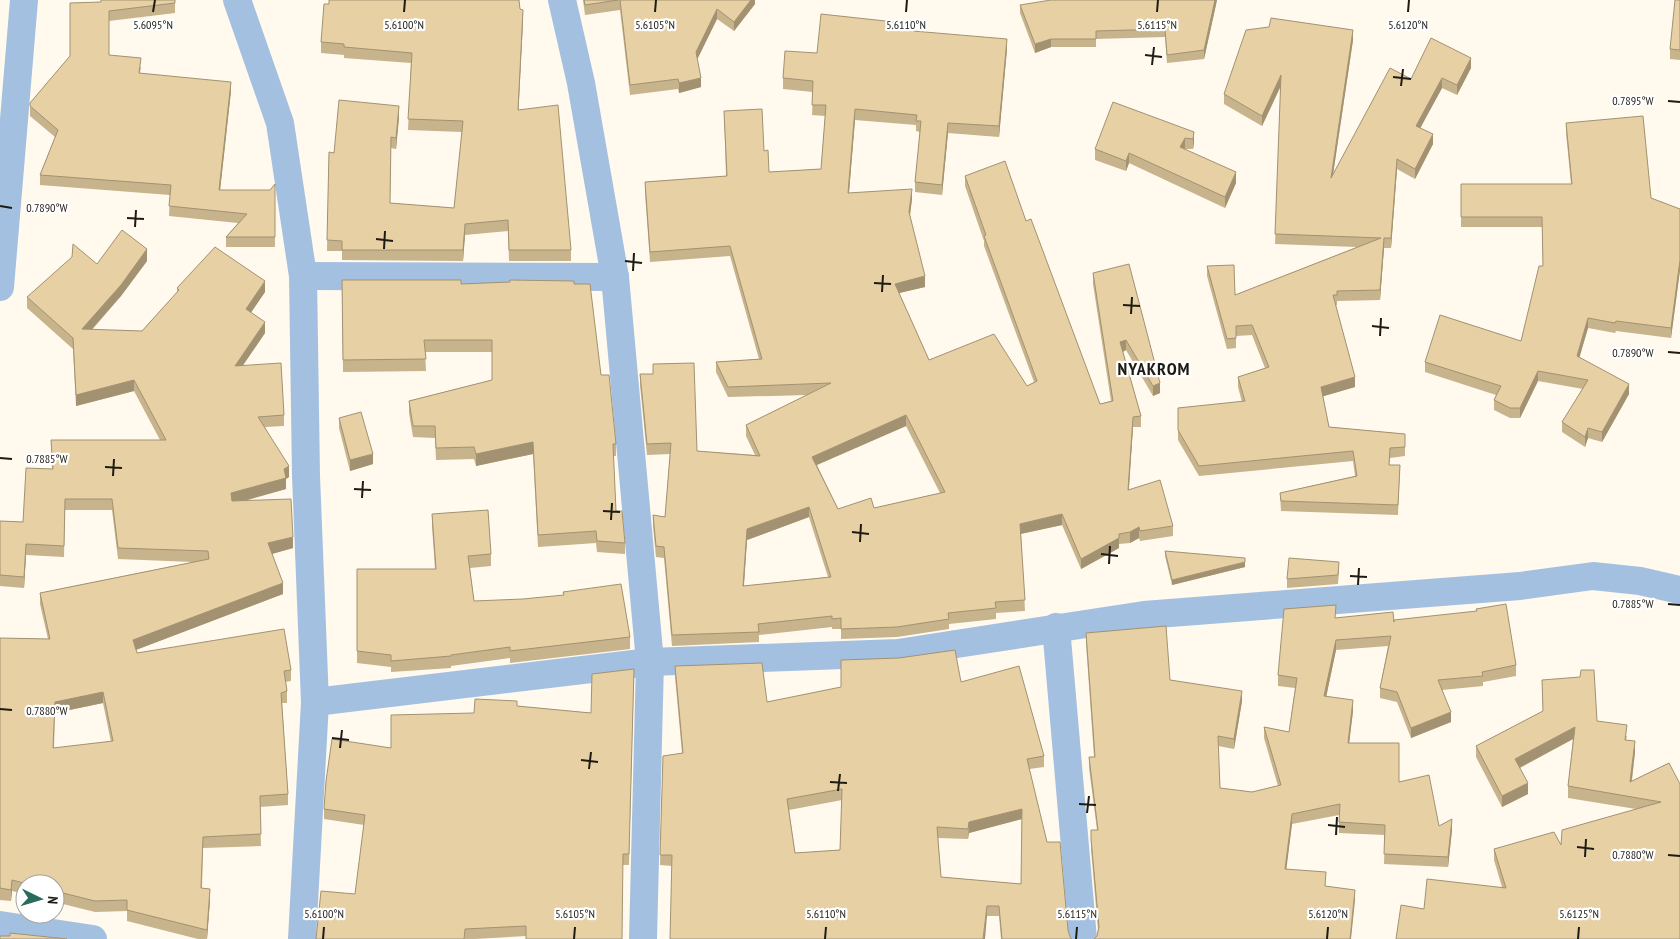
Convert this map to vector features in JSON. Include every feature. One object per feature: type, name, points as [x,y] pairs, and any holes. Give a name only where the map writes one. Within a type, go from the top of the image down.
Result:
[{"type":"street","points":[[0,287],[24,0]]},
{"type":"street","points":[[237,0],[280,123],[302,276],[306,476],[315,702],[302,939]]},
{"type":"street","points":[[562,0],[581,83],[615,277],[650,662],[644,939]]},
{"type":"street","points":[[302,276],[615,277]]},
{"type":"street","points":[[315,702],[650,662],[898,652],[1144,615],[1520,586],[1594,576],[1640,581],[1680,590]]},
{"type":"street","points":[[1056,627],[1083,939]]},
{"type":"street","points":[[0,925],[93,939]]},
{"type":"building","points":[[101,0],[175,0],[175,3],[109,11],[109,55],[141,58],[139,73],[231,82],[219,190],[270,190],[275,184],[275,237],[226,237],[247,214],[169,206],[171,185],[40,175],[58,130],[30,106],[30,103],[70,56],[70,3],[101,2]]},
{"type":"building","points":[[329,0],[519,0],[520,9],[523,10],[518,110],[558,105],[571,250],[509,250],[508,220],[465,224],[463,250],[342,250],[342,241],[327,240],[329,152],[334,153],[339,100],[399,106],[396,138],[391,137],[390,203],[454,208],[463,121],[408,119],[412,53],[344,47],[344,44],[321,42],[324,4],[329,4]]},
{"type":"building","points":[[584,0],[618,0],[585,5]]},
{"type":"building","points":[[620,0],[751,0],[734,22],[717,9],[696,52],[701,78],[679,83],[678,79],[630,85]]},
{"type":"building","points":[[1051,0],[1215,0],[1204,50],[1167,55],[1165,29],[1096,31],[1096,39],[1051,39],[1035,44],[1020,5]]},
{"type":"building","points":[[1675,0],[1680,0],[1680,50],[1670,49]]},
{"type":"building","points":[[821,14],[913,24],[913,31],[1007,39],[999,126],[948,123],[942,185],[915,182],[921,121],[916,121],[917,115],[855,109],[848,193],[912,189],[909,212],[925,276],[895,284],[929,360],[994,334],[1027,386],[1037,381],[984,236],[986,235],[965,176],[1005,161],[1026,221],[1031,219],[1100,404],[1113,401],[1093,273],[1129,264],[1160,383],[1153,386],[1126,340],[1120,342],[1141,416],[1133,417],[1128,490],[1160,480],[1173,526],[1140,531],[1139,527],[1130,532],[1119,534],[1119,538],[1081,559],[1062,514],[1020,524],[1025,600],[995,602],[996,608],[948,613],[949,619],[897,627],[841,629],[841,618],[832,619],[832,616],[758,624],[759,632],[672,635],[664,547],[656,546],[653,515],[665,517],[671,443],[647,444],[640,374],[653,374],[653,364],[694,363],[697,451],[760,456],[746,425],[831,383],[728,387],[716,362],[762,359],[730,246],[650,252],[645,182],[727,176],[724,111],[762,109],[764,151],[768,150],[769,172],[821,169],[826,105],[812,105],[813,81],[783,78],[785,51],[817,53]],"holes":[[[906,415],[945,492],[874,508],[871,498],[838,509],[812,457]],[[809,507],[831,577],[743,586],[747,529]]]},
{"type":"building","points":[[1271,18],[1353,30],[1331,178],[1390,68],[1411,79],[1431,38],[1471,58],[1457,85],[1442,78],[1416,126],[1433,134],[1415,169],[1397,159],[1391,238],[1384,238],[1380,290],[1337,291],[1337,295],[1333,295],[1355,377],[1321,387],[1329,427],[1405,434],[1405,447],[1390,448],[1389,465],[1400,465],[1398,505],[1281,501],[1280,493],[1357,476],[1353,451],[1199,466],[1178,430],[1178,408],[1245,401],[1238,377],[1269,367],[1252,325],[1236,326],[1236,338],[1227,339],[1207,266],[1234,265],[1235,295],[1381,238],[1275,234],[1281,75],[1262,116],[1224,94],[1246,30],[1269,27]]},
{"type":"building","points":[[1113,102],[1194,132],[1193,139],[1185,138],[1180,147],[1236,172],[1225,197],[1129,153],[1126,161],[1095,149]]},
{"type":"building","points":[[1643,116],[1651,198],[1680,209],[1680,260],[1671,328],[1616,321],[1615,323],[1588,318],[1577,356],[1629,384],[1602,432],[1588,428],[1585,437],[1562,422],[1588,380],[1538,371],[1520,408],[1510,408],[1494,400],[1501,386],[1425,362],[1440,315],[1521,341],[1539,266],[1543,266],[1542,217],[1461,217],[1461,184],[1572,184],[1566,123]]},
{"type":"building","points":[[122,230],[147,249],[121,285],[82,329],[142,331],[179,290],[177,288],[215,247],[265,281],[246,309],[265,322],[235,366],[281,363],[284,415],[258,417],[289,466],[284,469],[286,478],[231,493],[232,501],[291,499],[293,537],[268,543],[283,583],[133,640],[137,653],[284,629],[291,670],[284,671],[287,691],[281,693],[288,794],[260,796],[261,834],[203,837],[201,888],[210,889],[207,930],[127,910],[127,900],[95,901],[65,894],[65,874],[15,874],[15,881],[12,880],[11,890],[0,888],[0,638],[50,639],[40,593],[209,559],[208,551],[118,548],[112,499],[65,499],[64,546],[26,544],[24,577],[0,575],[0,521],[23,522],[26,468],[53,469],[51,440],[166,440],[134,380],[76,395],[73,338],[27,297],[72,257],[73,244],[97,264]],"holes":[[[103,692],[113,741],[53,748],[55,702]]]},
{"type":"building","points":[[342,280],[461,280],[461,284],[510,282],[510,280],[574,281],[574,284],[590,284],[601,375],[609,375],[616,444],[613,444],[616,511],[622,511],[625,543],[597,541],[596,531],[538,535],[533,442],[476,454],[474,447],[436,448],[435,426],[413,426],[409,401],[492,380],[492,340],[424,340],[426,359],[343,360]]},
{"type":"building","points":[[361,412],[373,454],[350,460],[339,418]]},
{"type":"building","points":[[488,510],[491,554],[468,556],[474,601],[564,595],[563,592],[621,584],[630,637],[510,651],[510,647],[451,656],[391,661],[391,655],[357,651],[357,569],[436,569],[432,514]]},
{"type":"building","points":[[1165,551],[1245,558],[1245,562],[1172,580]]},
{"type":"building","points":[[1289,558],[1339,562],[1338,575],[1287,579]]},
{"type":"building","points":[[1506,604],[1516,665],[1482,672],[1483,676],[1438,680],[1451,712],[1411,728],[1397,692],[1380,688],[1391,636],[1336,640],[1324,696],[1353,700],[1348,743],[1399,743],[1399,782],[1429,775],[1439,826],[1452,819],[1448,857],[1384,854],[1385,825],[1339,822],[1340,804],[1292,814],[1285,869],[1326,872],[1325,886],[1355,890],[1350,939],[1094,939],[1097,936],[1099,927],[1091,830],[1098,830],[1089,757],[1095,757],[1086,633],[1166,626],[1170,680],[1242,691],[1234,739],[1218,736],[1220,788],[1252,792],[1281,785],[1264,727],[1289,732],[1297,678],[1278,675],[1284,609],[1336,605],[1335,618],[1393,612],[1394,622],[1394,620],[1477,611],[1476,609]]},
{"type":"building","points":[[955,650],[961,682],[1019,666],[1044,756],[1027,759],[1047,842],[1060,842],[1068,930],[1072,939],[1002,939],[999,906],[987,906],[983,939],[670,939],[672,855],[660,855],[663,756],[683,753],[675,666],[762,663],[767,702],[841,687],[841,660],[899,658]],"holes":[[[842,789],[840,850],[795,853],[787,799]],[[1022,809],[1021,884],[941,877],[937,827],[968,829],[969,822]]]},
{"type":"building","points":[[634,669],[629,854],[623,854],[622,939],[526,939],[526,926],[465,929],[464,939],[316,939],[321,891],[355,894],[365,815],[324,809],[332,739],[391,748],[391,715],[474,713],[475,699],[517,701],[517,706],[591,713],[592,674]]},
{"type":"building","points":[[1581,670],[1594,670],[1597,721],[1627,725],[1625,740],[1635,741],[1630,782],[1669,763],[1680,784],[1680,939],[1396,939],[1401,905],[1424,909],[1427,879],[1506,888],[1494,849],[1554,832],[1561,845],[1562,830],[1661,802],[1568,786],[1575,727],[1515,759],[1528,783],[1502,796],[1476,746],[1543,711],[1542,680],[1580,677]]},
{"type":"building","points":[[10,933],[67,939],[0,939],[0,936],[10,936]]},
{"type":"district","name":"NYAKROM","points":[[1154,368]]}]
